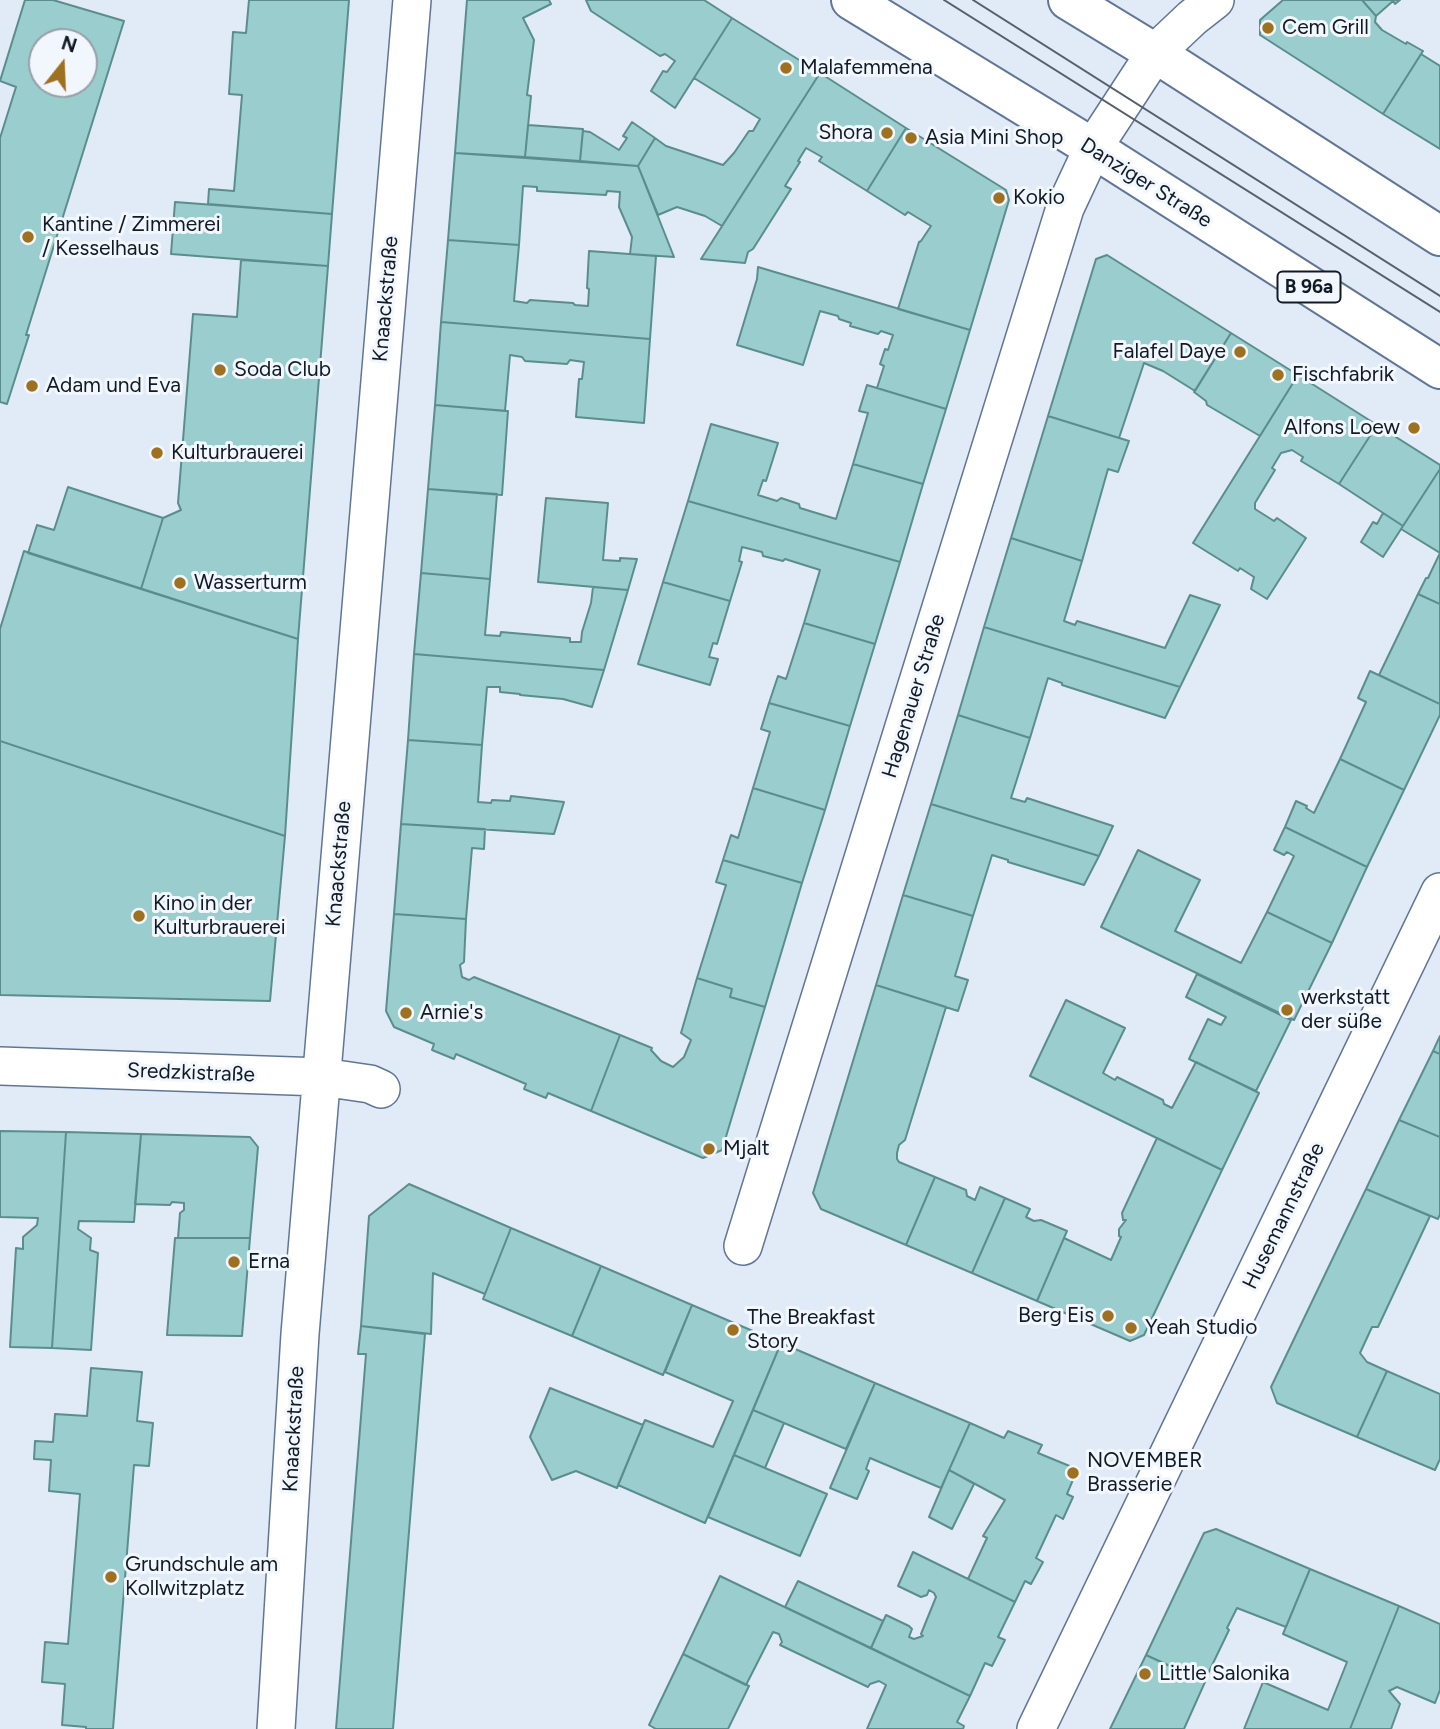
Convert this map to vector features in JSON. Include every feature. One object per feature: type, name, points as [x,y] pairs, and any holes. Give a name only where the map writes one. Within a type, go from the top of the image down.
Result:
[{"type":"main road","name":"Danziger Straße","points":[[851,0],[1093,148],[1440,369]]},
{"type":"main road","points":[[1068,0],[1440,236]]},
{"type":"street","name":"Knaackstraße","points":[[276,1729],[300,1334],[412,0]]},
{"type":"street","name":"Hagenauer Straße","points":[[743,1246],[1065,208],[1093,148],[1155,53],[1215,0]]},
{"type":"street","name":"Husemannstraße","points":[[1036,1729],[1440,892]]},
{"type":"street","name":"Sredzkistraße","points":[[0,1066],[322,1077],[370,1084],[381,1089]]},
{"type":"building","name":"Kantine / Zimmerei / Kesselhaus","points":[[25,0],[53,0],[124,21],[7,404],[0,402],[0,138],[16,87],[0,81]]},
{"type":"building","points":[[249,0],[349,0],[332,214],[208,204],[209,189],[234,191],[242,95],[229,94],[233,32],[246,33]]},
{"type":"building","points":[[467,0],[549,0],[551,4],[523,18],[534,40],[527,95],[531,96],[525,157],[455,153]]},
{"type":"building","points":[[586,0],[704,0],[732,18],[675,108],[651,91],[663,71],[667,72],[675,61],[665,54],[660,56],[591,11]]},
{"type":"building","points":[[1283,0],[1362,0],[1376,16],[1375,22],[1382,30],[1423,51],[1383,114],[1260,35],[1260,20]]},
{"type":"building","points":[[1362,0],[1400,0],[1395,4],[1393,1],[1376,16]]},
{"type":"building","points":[[732,18],[820,73],[722,226],[705,216],[677,207],[658,215],[638,166],[655,138],[666,146],[723,165],[760,119],[694,78]]},
{"type":"building","points":[[1421,54],[1440,66],[1440,149],[1383,114]]},
{"type":"building","points":[[820,73],[906,128],[867,191],[819,161],[822,157],[806,148],[785,186],[791,189],[753,249],[748,252],[745,263],[701,259]]},
{"type":"building","points":[[632,122],[655,138],[638,166],[580,161],[583,131],[590,132],[619,150],[627,138],[623,136]]},
{"type":"building","points":[[528,125],[583,129],[580,161],[525,157]]},
{"type":"building","points":[[906,128],[1006,190],[1009,200],[970,330],[898,309],[919,242],[931,226],[908,212],[905,215],[867,191]]},
{"type":"building","points":[[455,153],[638,166],[674,257],[630,254],[632,237],[619,207],[620,192],[607,191],[606,195],[537,191],[537,187],[523,186],[519,245],[448,240]]},
{"type":"building","points":[[175,202],[332,214],[328,266],[171,254]]},
{"type":"building","points":[[448,240],[519,245],[514,301],[527,303],[530,300],[588,306],[589,251],[656,256],[650,339],[441,322]]},
{"type":"building","points":[[1107,255],[1231,333],[1195,391],[1163,371],[1144,363],[1119,438],[1048,416],[1096,259]]},
{"type":"building","points":[[241,260],[328,266],[298,639],[141,589],[163,518],[181,510],[178,503],[193,314],[237,317]]},
{"type":"building","points":[[758,267],[970,330],[946,409],[877,388],[884,366],[880,364],[893,335],[850,326],[851,323],[839,319],[838,316],[820,311],[803,365],[737,345],[757,279]]},
{"type":"building","points":[[441,322],[650,339],[644,423],[576,417],[579,379],[582,379],[584,362],[570,360],[567,364],[525,361],[522,357],[510,355],[505,411],[435,405]]},
{"type":"building","points":[[1231,333],[1298,375],[1260,436],[1207,405],[1206,401],[1194,392]]},
{"type":"building","points":[[1298,375],[1377,425],[1339,484],[1301,461],[1303,457],[1292,450],[1281,453],[1272,468],[1275,470],[1255,503],[1255,509],[1274,521],[1277,518],[1306,538],[1267,599],[1251,589],[1254,577],[1240,568],[1238,571],[1193,543]]},
{"type":"building","points":[[867,385],[946,409],[923,484],[853,464],[868,413],[859,411]]},
{"type":"building","points":[[435,405],[508,411],[502,495],[428,489]]},
{"type":"building","points":[[1048,416],[1129,441],[1118,472],[1108,469],[1082,561],[1011,538]]},
{"type":"building","points":[[711,424],[778,443],[766,481],[763,480],[758,495],[777,501],[781,498],[799,504],[800,508],[836,519],[853,464],[923,484],[900,562],[688,501]]},
{"type":"building","points":[[1377,425],[1440,465],[1403,526],[1339,484]]},
{"type":"building","points":[[1440,469],[1440,553],[1401,529]]},
{"type":"building","points":[[68,487],[163,518],[141,589],[28,553],[37,525],[54,530]]},
{"type":"building","points":[[428,489],[497,494],[490,579],[421,573]]},
{"type":"building","points":[[546,498],[608,503],[603,560],[637,559],[628,590],[538,582]]},
{"type":"building","points":[[688,501],[900,562],[875,644],[804,623],[820,570],[785,559],[783,561],[763,556],[762,552],[742,547],[739,561],[742,562],[730,601],[663,582]]},
{"type":"building","points":[[1383,513],[1403,526],[1383,557],[1361,542],[1373,522],[1377,524]]},
{"type":"building","points":[[1011,538],[1082,561],[1064,621],[1075,625],[1077,621],[1165,648],[1190,595],[1220,605],[1180,687],[984,627]]},
{"type":"building","points":[[24,551],[298,639],[285,836],[0,741],[0,629]]},
{"type":"building","points":[[1440,553],[1440,604],[1418,594]]},
{"type":"building","points":[[421,573],[490,579],[485,635],[500,636],[501,632],[570,638],[570,642],[581,642],[593,587],[628,590],[604,670],[414,654]]},
{"type":"building","points":[[663,582],[730,601],[717,644],[713,643],[709,657],[718,659],[710,685],[638,664]]},
{"type":"building","points":[[1418,594],[1440,604],[1440,704],[1379,675]]},
{"type":"building","points":[[804,623],[875,644],[850,726],[769,703],[778,676],[786,679]]},
{"type":"building","points":[[984,627],[1180,687],[1165,718],[1048,678],[1030,738],[958,715]]},
{"type":"building","points":[[414,654],[604,670],[592,707],[563,699],[500,692],[500,687],[487,687],[482,745],[408,740]]},
{"type":"building","points":[[1370,671],[1440,704],[1440,715],[1404,790],[1340,759],[1366,702],[1358,698]]},
{"type":"building","points":[[769,703],[850,726],[825,810],[753,788],[770,732],[761,729]]},
{"type":"building","points":[[958,715],[1030,738],[1011,798],[1025,802],[1027,798],[1113,826],[1099,856],[931,804]]},
{"type":"building","points":[[408,740],[482,745],[478,802],[510,801],[511,796],[564,802],[554,834],[401,824]]},
{"type":"building","name":"Kino in der Kulturbrauerei","points":[[0,741],[285,836],[270,1001],[0,995]]},
{"type":"building","points":[[1340,759],[1404,790],[1367,867],[1285,827],[1296,801],[1314,813]]},
{"type":"building","points":[[753,788],[825,810],[802,883],[723,860],[731,835],[738,838]]},
{"type":"building","points":[[931,804],[1099,856],[1084,885],[992,855],[973,916],[903,895]]},
{"type":"building","points":[[401,824],[485,829],[484,849],[472,848],[466,919],[394,914]]},
{"type":"building","points":[[1285,827],[1367,867],[1332,943],[1267,912],[1294,856],[1274,850]]},
{"type":"building","points":[[1138,850],[1200,880],[1175,931],[1241,963],[1267,912],[1332,943],[1294,1020],[1101,927]]},
{"type":"building","points":[[723,860],[802,883],[765,1007],[730,997],[732,989],[697,978],[726,885],[716,882]]},
{"type":"building","points":[[903,895],[973,916],[955,976],[968,980],[958,1011],[876,985]]},
{"type":"building","points":[[394,914],[466,919],[464,962],[460,965],[462,977],[469,980],[474,977],[620,1035],[591,1111],[548,1093],[546,1098],[524,1089],[526,1084],[456,1054],[454,1059],[432,1050],[434,1044],[394,1027],[386,1011]]},
{"type":"building","points":[[1197,974],[1291,1020],[1256,1091],[1189,1059],[1208,1019],[1221,1025],[1226,1017],[1186,997]]},
{"type":"building","points":[[697,978],[732,989],[730,997],[765,1007],[722,1150],[703,1158],[591,1111],[620,1035],[652,1048],[661,1061],[673,1067],[684,1057],[691,1040],[681,1033]]},
{"type":"building","points":[[876,985],[946,1007],[905,1140],[899,1145],[897,1153],[899,1162],[935,1177],[906,1245],[821,1209],[813,1193]]},
{"type":"building","points":[[1066,1000],[1125,1028],[1103,1073],[1163,1100],[1164,1104],[1172,1108],[1196,1062],[1259,1093],[1222,1170],[1030,1076]]},
{"type":"building","points":[[1440,1036],[1440,1054],[1433,1051]]},
{"type":"building","points":[[1433,1051],[1440,1054],[1440,1137],[1399,1120]]},
{"type":"building","points":[[1399,1120],[1440,1137],[1438,1219],[1366,1189]]},
{"type":"building","points":[[0,1131],[66,1132],[52,1348],[10,1347],[16,1248],[23,1249],[23,1237],[37,1225],[38,1218],[0,1217]]},
{"type":"building","points":[[66,1132],[141,1134],[134,1222],[79,1221],[78,1229],[91,1238],[90,1250],[98,1253],[91,1350],[52,1348]]},
{"type":"building","points":[[141,1134],[250,1137],[258,1147],[250,1238],[178,1238],[180,1213],[184,1210],[184,1203],[135,1204]]},
{"type":"building","points":[[1157,1138],[1222,1170],[1144,1335],[1130,1341],[1037,1301],[1064,1238],[1111,1260],[1121,1237],[1119,1229],[1126,1220],[1123,1220],[1122,1213]]},
{"type":"building","points":[[935,1177],[966,1190],[967,1196],[975,1200],[980,1187],[1005,1198],[972,1273],[906,1245]]},
{"type":"building","points":[[409,1184],[511,1228],[485,1294],[433,1273],[431,1334],[361,1326],[369,1216]]},
{"type":"building","points":[[1366,1189],[1430,1216],[1378,1327],[1372,1327],[1360,1353],[1367,1362],[1387,1371],[1357,1437],[1277,1403],[1271,1387]]},
{"type":"building","points":[[1005,1198],[1030,1209],[1026,1217],[1067,1231],[1037,1301],[972,1273]]},
{"type":"building","points":[[511,1228],[601,1266],[572,1336],[483,1299]]},
{"type":"building","points":[[175,1238],[250,1238],[242,1336],[167,1335]]},
{"type":"building","points":[[601,1266],[692,1305],[663,1375],[572,1336]]},
{"type":"building","points":[[692,1305],[781,1343],[705,1523],[618,1485],[645,1420],[713,1447],[733,1401],[665,1372]]},
{"type":"building","points":[[361,1326],[425,1334],[393,1729],[336,1729],[366,1354],[358,1354]]},
{"type":"building","points":[[781,1343],[875,1383],[846,1449],[753,1410]]},
{"type":"building","points":[[91,1368],[142,1372],[137,1421],[153,1423],[149,1466],[134,1465],[113,1729],[86,1729],[62,1725],[65,1684],[42,1682],[45,1642],[68,1644],[80,1494],[49,1491],[51,1460],[34,1459],[35,1441],[53,1442],[55,1414],[87,1416]]},
{"type":"building","points":[[1387,1371],[1440,1394],[1440,1459],[1435,1470],[1357,1437]]},
{"type":"building","points":[[875,1383],[970,1423],[941,1488],[870,1458],[866,1469],[869,1471],[857,1499],[830,1488]]},
{"type":"building","points":[[550,1388],[643,1425],[617,1488],[576,1471],[552,1480],[530,1437]]},
{"type":"building","points":[[753,1410],[784,1423],[765,1468],[734,1455]]},
{"type":"building","points":[[970,1423],[1004,1438],[1008,1431],[1042,1445],[1038,1453],[1072,1467],[1075,1475],[1067,1494],[1073,1497],[1063,1519],[1056,1515],[1036,1558],[1043,1562],[1031,1584],[1025,1581],[1015,1602],[968,1579],[987,1538],[983,1536],[1005,1500],[949,1470]]},
{"type":"building","points":[[734,1455],[827,1494],[800,1556],[708,1517]]},
{"type":"building","points":[[949,1470],[974,1484],[952,1529],[929,1517]]},
{"type":"building","points":[[1216,1529],[1310,1569],[1286,1627],[1237,1608],[1204,1682],[1146,1655],[1204,1533]]},
{"type":"building","points":[[913,1552],[1015,1602],[998,1637],[1005,1640],[992,1666],[985,1663],[970,1696],[871,1648],[886,1615],[909,1626],[912,1629],[909,1637],[914,1639],[923,1636],[921,1634],[936,1597],[934,1593],[929,1590],[927,1595],[921,1597],[898,1586]]},
{"type":"building","points":[[1310,1569],[1399,1606],[1350,1729],[1244,1729],[1263,1682],[1328,1710],[1347,1662],[1283,1634]]},
{"type":"building","points":[[720,1576],[970,1696],[957,1722],[964,1726],[963,1729],[867,1729],[886,1685],[879,1681],[868,1687],[780,1645],[782,1642],[779,1634],[773,1632],[746,1685],[683,1654]]},
{"type":"building","points":[[798,1581],[883,1621],[871,1648],[785,1607]]},
{"type":"building","points":[[1399,1606],[1440,1624],[1440,1690],[1435,1703],[1397,1687],[1389,1691],[1400,1704],[1391,1729],[1350,1729]]},
{"type":"building","points":[[683,1654],[749,1686],[728,1729],[656,1729],[649,1725]]},
{"type":"building","points":[[1146,1655],[1205,1682],[1184,1729],[1110,1729]]},
{"type":"tram line","points":[[944,0],[1440,312]]},
{"type":"tram line","points":[[973,0],[1440,296]]},
{"type":"place","name":"Cem Grill","points":[[1268,28]]},
{"type":"place","name":"Malafemmena","points":[[786,68]]},
{"type":"place","name":"Shora","points":[[887,133]]},
{"type":"place","name":"Asia Mini Shop","points":[[911,138]]},
{"type":"place","name":"Kokio","points":[[999,198]]},
{"type":"place","name":"Kantine / Zimmerei / Kesselhaus","points":[[28,237]]},
{"type":"place","name":"Falafel Daye","points":[[1240,352]]},
{"type":"place","name":"Soda Club","points":[[220,370]]},
{"type":"place","name":"Fischfabrik","points":[[1278,375]]},
{"type":"place","name":"Adam und Eva","points":[[32,386]]},
{"type":"place","name":"Alfons Loew","points":[[1414,428]]},
{"type":"place","name":"Kulturbrauerei","points":[[157,453]]},
{"type":"place","name":"Wasserturm","points":[[180,583]]},
{"type":"place","name":"Kino in der Kulturbrauerei","points":[[139,916]]},
{"type":"place","name":"werkstatt der süße","points":[[1287,1010]]},
{"type":"place","name":"Arnie's","points":[[406,1013]]},
{"type":"place","name":"Mjalt","points":[[709,1149]]},
{"type":"place","name":"Erna","points":[[234,1262]]},
{"type":"place","name":"Berg Eis","points":[[1108,1316]]},
{"type":"place","name":"Yeah Studio","points":[[1131,1328]]},
{"type":"place","name":"The Breakfast Story","points":[[733,1330]]},
{"type":"place","name":"NOVEMBER Brasserie","points":[[1073,1473]]},
{"type":"place","name":"Grundschule am Kollwitzplatz","points":[[111,1577]]},
{"type":"place","name":"Little Salonika","points":[[1145,1674]]}]
